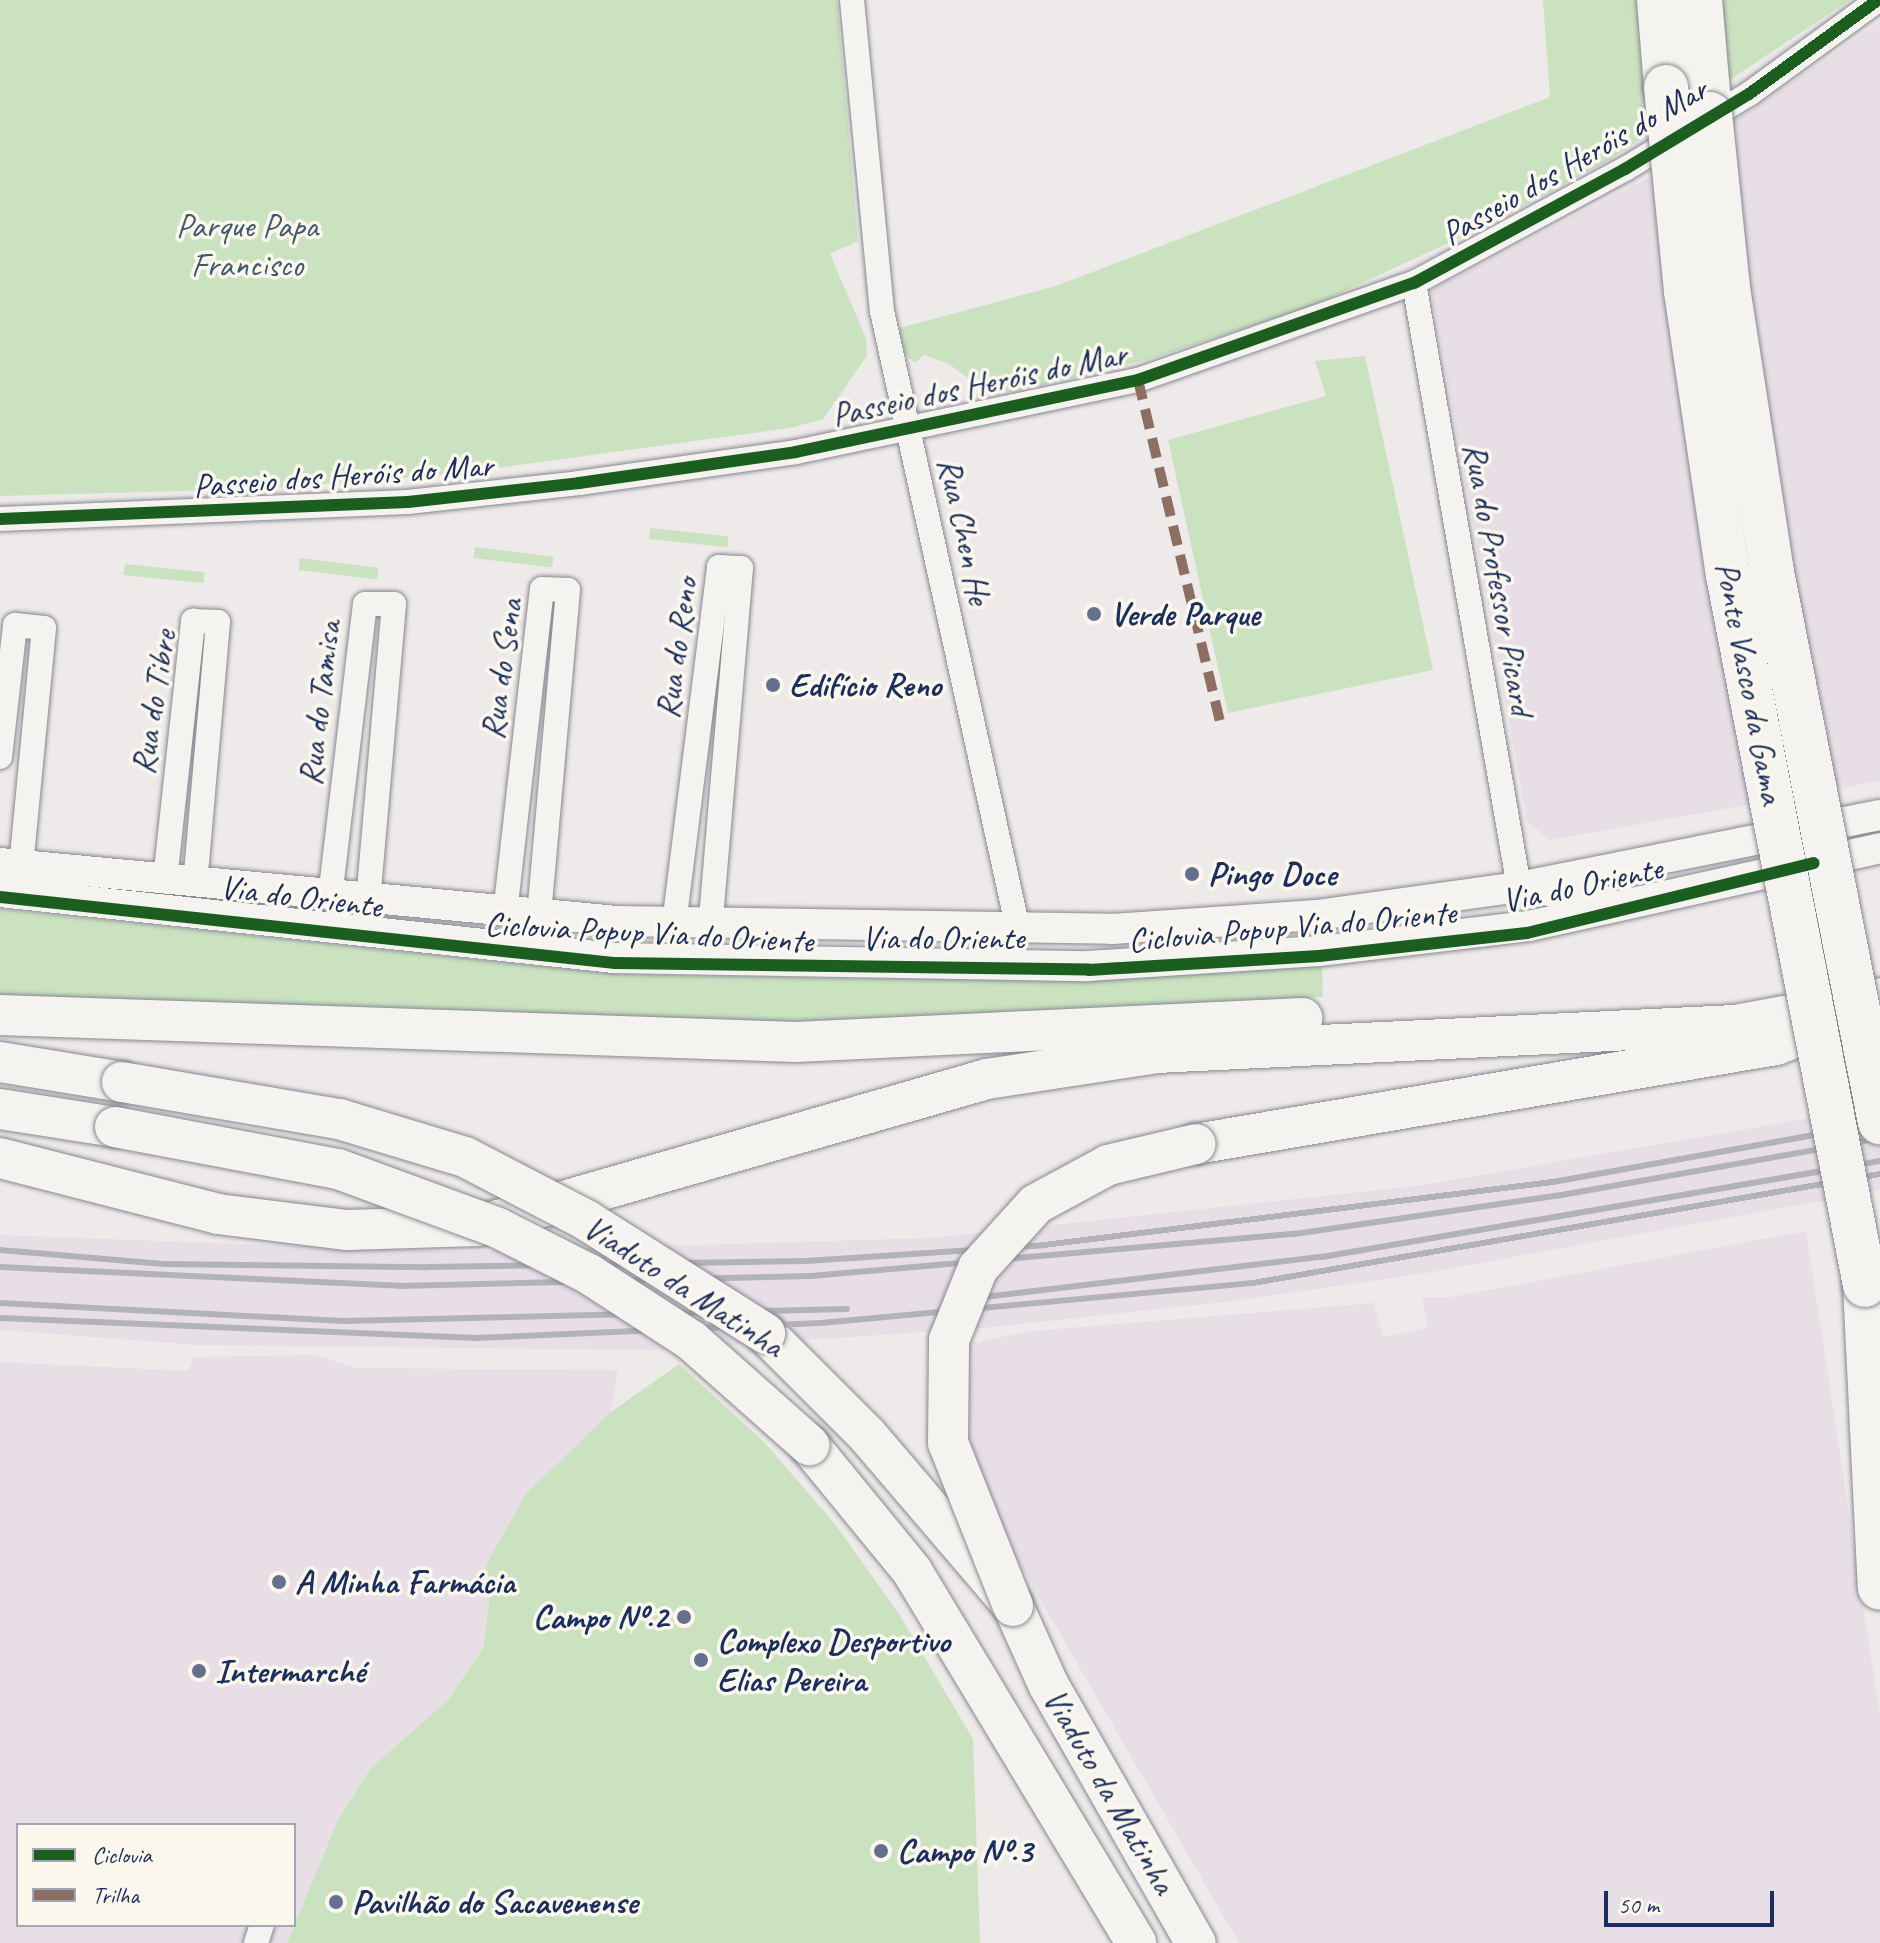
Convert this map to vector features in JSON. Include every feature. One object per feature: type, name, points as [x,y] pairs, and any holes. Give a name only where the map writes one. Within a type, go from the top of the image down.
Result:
[{"type":"highway","name":"Ponte Vasco da Gama","points":[[1659,0],[1686,291],[1728,575],[1880,1361]]},
{"type":"highway","name":"Ponte Vasco da Gama","points":[[1700,0],[1728,288],[1753,462],[1880,1122]]},
{"type":"highway","points":[[0,1015],[796,1042],[1729,997],[1880,976]]},
{"type":"highway","points":[[1013,1606],[948,1443],[949,1340],[978,1268],[1036,1204],[1108,1165],[1196,1144],[1776,1045],[1880,1001]]},
{"type":"highway","points":[[0,1158],[218,1214],[347,1230],[477,1226],[987,1079],[1156,1053],[1735,1025],[1880,1001]]},
{"type":"highway","name":"Viaduto da Matinha","points":[[0,1062],[339,1119],[465,1157],[586,1220],[765,1333],[800,1364],[1013,1606],[1048,1684],[1196,1943]]},
{"type":"highway","name":"Viaduto da Matinha","points":[[0,1109],[338,1169],[450,1208],[589,1274],[738,1378],[845,1484],[912,1571],[1136,1943]]},
{"type":"highway","points":[[1865,1285],[1880,1588]]},
{"type":"street","name":"Rua Chen He","points":[[852,0],[882,311],[1018,929]]},
{"type":"street","name":"Passeio dos Heróis do Mar","points":[[0,519],[408,502],[755,459],[1138,380],[1414,283],[1578,198],[1725,109],[1878,0]]},
{"type":"street","name":"Rua do Professor Picard","points":[[1414,283],[1519,887]]},
{"type":"street","name":"Rua do Reno","points":[[674,924],[719,567],[741,568],[710,926]]},
{"type":"street","name":"Rua do Sena","points":[[505,913],[542,589],[568,590],[539,915]]},
{"type":"street","name":"Rua do Tamisa","points":[[330,897],[365,604],[394,604],[368,901]]},
{"type":"street","name":"Rua do Tibre","points":[[165,880],[193,621],[218,622],[195,883]]},
{"type":"street","points":[[0,757],[15,625],[44,628],[10,864]]},
{"type":"street","name":"Via do Oriente","points":[[10,864],[368,901],[674,924],[1018,929],[1317,915],[1519,887],[1880,815]]},
{"type":"street","name":"Via do Oriente","points":[[0,892],[614,958],[940,968],[1088,966],[1372,945],[1529,926],[1880,848]]},
{"type":"street","points":[[1372,945],[1479,916],[1519,887],[1578,901],[1678,893]]},
{"type":"street","points":[[940,968],[1018,929],[1088,966]]},
{"type":"shaded area","points":[[1880,22],[1880,781],[1550,840],[1527,822],[1431,290],[1660,172]]},
{"type":"shaded area","points":[[1880,1106],[1880,1190],[1426,1273],[1233,1301],[983,1328],[657,1350],[197,1345],[0,1330],[0,1235],[461,1252],[931,1238],[1417,1186]]},
{"type":"shaded area","points":[[1806,1231],[1880,1716],[1880,1943],[1239,1943],[993,1518],[967,1450],[966,1344],[1032,1331],[1374,1303],[1383,1337],[1428,1328],[1422,1297],[1451,1297]]},
{"type":"shaded area","points":[[316,1355],[355,1368],[618,1370],[611,1412],[486,1565],[490,1596],[483,1647],[448,1700],[370,1769],[337,1822],[296,1921],[296,1823],[16,1823],[16,1927],[294,1927],[287,1943],[0,1943],[0,1362],[189,1371],[193,1357]]},
{"type":"green space","name":"Parque Papa Francisco","points":[[0,0],[837,0],[858,241],[830,254],[866,338],[867,356],[823,419],[790,428],[454,474],[257,489],[0,496]]},
{"type":"green space","points":[[1543,0],[1850,0],[1609,160],[1483,227],[1312,306],[1150,359],[1014,392],[982,389],[949,364],[924,355],[915,363],[902,351],[892,330],[1056,286],[1550,97]]},
{"type":"green space","points":[[1365,356],[1433,670],[1228,713],[1168,440],[1326,396],[1315,361]]},
{"type":"green space","points":[[650,528],[729,536],[727,547],[649,539]]},
{"type":"green space","points":[[475,547],[553,557],[552,568],[474,558]]},
{"type":"green space","points":[[300,558],[378,568],[377,580],[299,570]]},
{"type":"green space","points":[[125,564],[205,572],[203,583],[124,575]]},
{"type":"green space","points":[[0,909],[611,974],[883,979],[1322,966],[1323,997],[882,1020],[479,1024],[0,998]]},
{"type":"green space","name":"Complexo Desportivo Elias Pereira","points":[[679,1364],[765,1443],[835,1524],[899,1614],[973,1739],[980,1943],[287,1943],[337,1822],[370,1769],[448,1700],[483,1648],[490,1596],[486,1565],[526,1494],[611,1412]]},
{"type":"railway","points":[[0,1250],[163,1264],[427,1267],[806,1261],[1044,1245],[1553,1182],[1880,1123]]},
{"type":"railway","points":[[0,1267],[400,1286],[811,1276],[1294,1234],[1556,1196],[1880,1138]]},
{"type":"railway","points":[[959,1300],[1322,1257],[1880,1161]]},
{"type":"railway","points":[[0,1318],[477,1338],[821,1323],[1253,1283],[1880,1174]]},
{"type":"railway","points":[[0,1303],[344,1321],[847,1309]]},
{"type":"marked path","points":[[1138,380],[1221,727]]},
{"type":"cycle path","points":[[0,519],[408,502],[579,483],[796,452],[1138,380],[1414,283],[1625,169],[1749,94],[1878,0]]},
{"type":"cycle path","name":"Ciclovia Popup Via do Oriente","points":[[0,897],[615,963],[1089,970],[1319,956],[1527,933],[1814,863]]},
{"type":"place","name":"Verde Parque","points":[[1094,614]]},
{"type":"place","name":"Edifício Reno","points":[[773,685]]},
{"type":"place","name":"Pingo Doce","points":[[1192,874]]},
{"type":"place","name":"A Minha Farmácia","points":[[279,1582]]},
{"type":"place","name":"Campo Nº.2","points":[[684,1617]]},
{"type":"place","name":"Complexo Desportivo Elias Pereira","points":[[701,1660]]},
{"type":"place","name":"Intermarché","points":[[199,1671]]},
{"type":"place","name":"Campo Nº.3","points":[[881,1851]]},
{"type":"place","name":"Pavilhão do Sacavenense","points":[[336,1902]]}]
